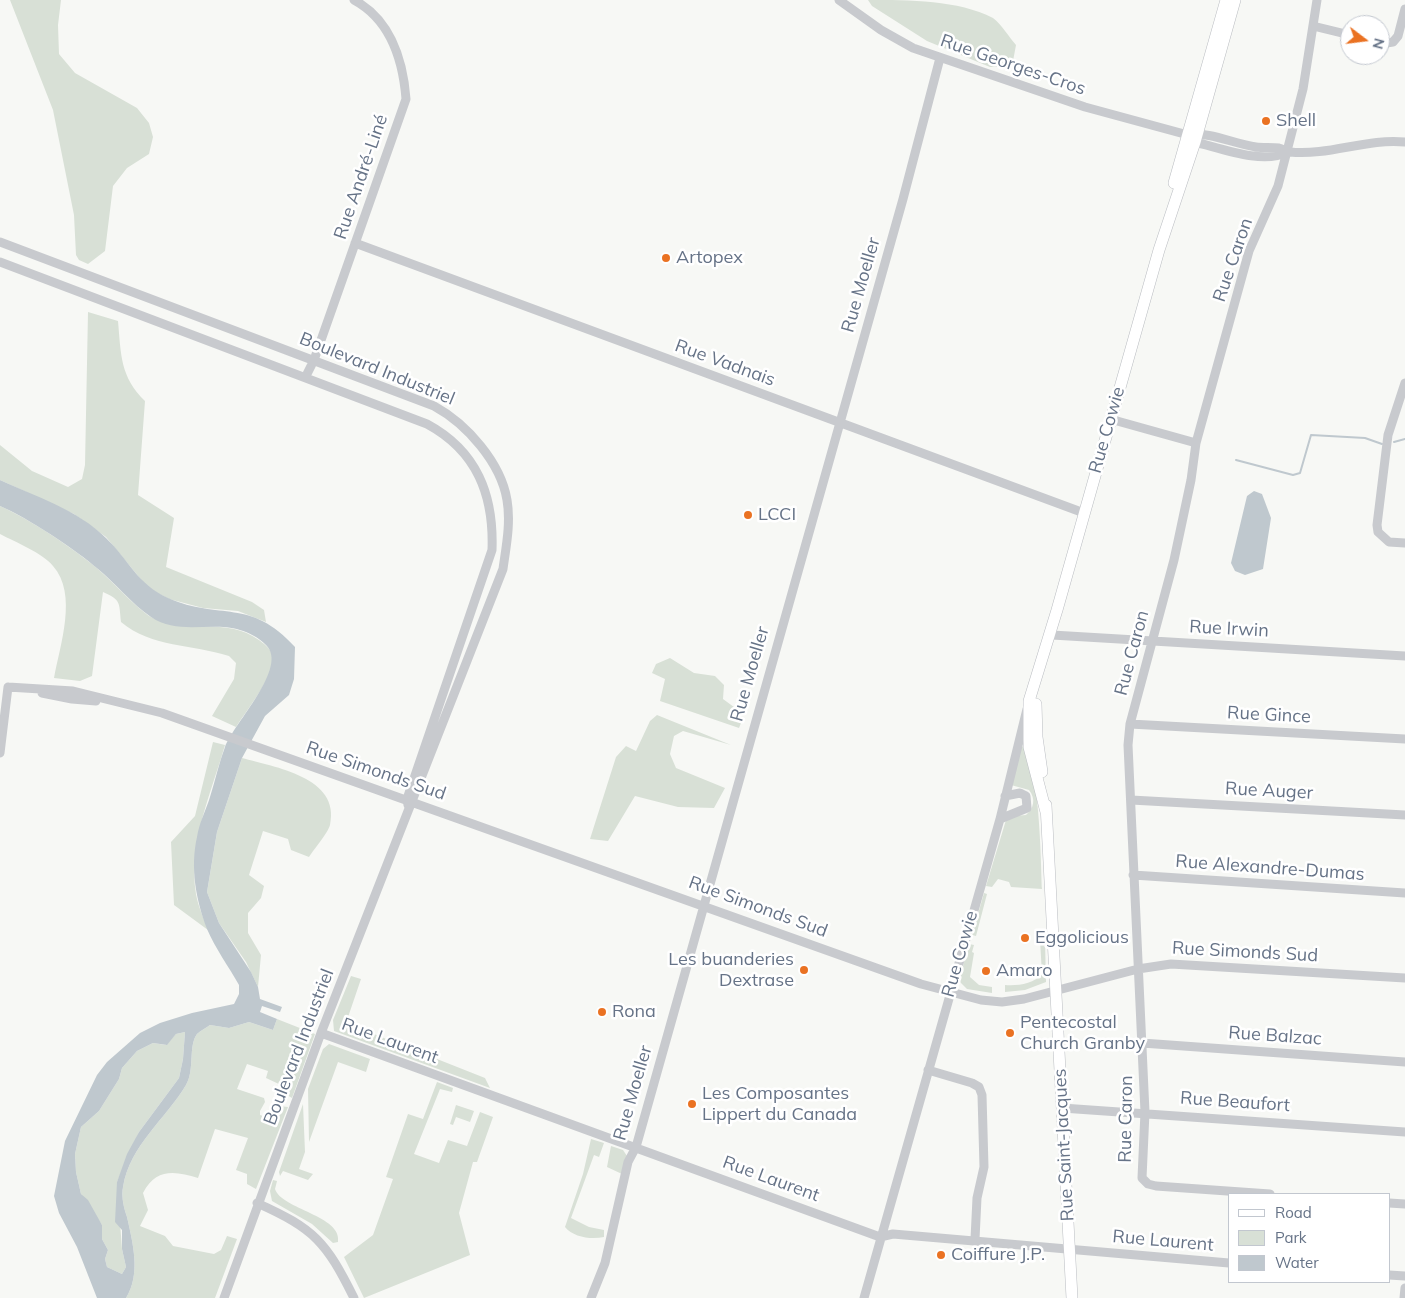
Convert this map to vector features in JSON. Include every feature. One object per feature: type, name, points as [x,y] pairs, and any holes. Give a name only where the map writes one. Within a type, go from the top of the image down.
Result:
[{"type":"main road","name":"Rue Cowie","points":[[1193,137],[1226,0]]},
{"type":"main road","name":"Rue Cowie","points":[[1029,702],[1159,250],[1161,230],[1193,137],[1235,0]]},
{"type":"main road","name":"Rue Cowie","points":[[1052,635],[1057,610]]},
{"type":"main road","name":"Rue Saint-Jacques","points":[[1052,635],[1036,701],[1035,716],[1046,812],[1072,1298]]},
{"type":"main road","name":"Rue Saint-Jacques","points":[[1029,702],[1029,746],[1046,812]]},
{"type":"street","name":"Rue André-Liné","points":[[306,376],[314,360],[406,99],[404,71],[396,45],[378,21],[354,0]]},
{"type":"street","name":"Rue Georges-Cros","points":[[839,0],[881,30],[913,48],[1085,107],[1193,137],[1241,149],[1280,148],[1287,152],[1334,152],[1382,142],[1405,142]]},
{"type":"street","name":"Rue Caron","points":[[1258,1193],[1148,1184],[1142,1178],[1145,1112],[1128,745],[1130,724],[1174,560],[1191,480],[1196,443],[1249,251],[1278,186],[1303,89],[1317,0]]},
{"type":"street","points":[[1390,42],[1393,42],[1398,36],[1405,9]]},
{"type":"street","points":[[1313,26],[1340,33]]},
{"type":"street","name":"Rue Moeller","points":[[591,1298],[606,1264],[628,1162],[636,1147],[838,422],[903,199],[940,58]]},
{"type":"street","name":"Boulevard Industriel","points":[[0,242],[434,406],[453,416],[476,439],[493,465],[507,499],[508,540],[503,569],[410,800]]},
{"type":"street","name":"Rue Vadnais","points":[[355,243],[1084,513]]},
{"type":"street","name":"Boulevard Industriel","points":[[0,262],[306,376],[440,431],[462,448],[476,470],[490,502],[493,522],[492,550],[408,810],[321,1033],[257,1203],[224,1298]]},
{"type":"street","points":[[1405,383],[1388,435],[1376,525],[1378,532],[1389,542],[1405,542]]},
{"type":"street","points":[[1110,419],[1196,443]]},
{"type":"street","name":"Rue Irwin","points":[[1052,635],[1405,656]]},
{"type":"street","points":[[0,754],[4,686]]},
{"type":"street","name":"Rue Simonds Sud","points":[[4,686],[73,690],[162,713],[949,992],[981,1000],[1002,1002],[1024,999],[1056,989],[1138,969],[1186,963],[1405,978]]},
{"type":"street","name":"Rue Cowie","points":[[864,1298],[949,992],[1000,819],[1029,702]]},
{"type":"street","name":"Rue Gince","points":[[1130,724],[1405,739]]},
{"type":"street","points":[[1000,819],[1027,808],[1026,796],[1020,793],[1005,796]]},
{"type":"street","name":"Rue Auger","points":[[1131,800],[1405,815]]},
{"type":"street","name":"Rue Alexandre-Dumas","points":[[1133,876],[1405,893]]},
{"type":"street","name":"Rue Laurent","points":[[321,1033],[880,1237],[893,1234],[974,1239],[1228,1264]]},
{"type":"street","name":"Rue Balzac","points":[[1142,1043],[1405,1062]]},
{"type":"street","points":[[928,1070],[972,1083],[979,1087],[982,1095],[984,1167],[977,1198],[974,1239]]},
{"type":"street","name":"Rue Beaufort","points":[[1062,1108],[1145,1112],[1405,1132]]},
{"type":"street","points":[[257,1203],[312,1233],[336,1262],[354,1298]]},
{"type":"street","points":[[1390,1203],[1405,1204]]},
{"type":"street","points":[[1390,1275],[1405,1276]]},
{"type":"street","points":[[1404,1298],[1405,1288]]},
{"type":"green space","points":[[10,0],[61,0],[58,25],[59,54],[75,73],[137,108],[149,123],[153,137],[149,154],[127,168],[113,186],[105,251],[88,264],[79,260],[76,255],[74,215],[53,110]]},
{"type":"green space","points":[[868,0],[933,2],[979,12],[993,18],[1016,45],[1013,61],[1003,67],[990,67],[927,41],[872,6]]},
{"type":"green space","points":[[88,312],[118,321],[121,354],[126,374],[145,401],[138,495],[174,518],[166,567],[252,602],[264,610],[266,622],[238,611],[203,608],[169,599],[148,588],[106,537],[74,514],[0,480],[0,445],[32,471],[68,487],[82,479],[85,465]]},
{"type":"green space","points":[[0,506],[38,526],[78,553],[141,610],[153,618],[166,623],[180,625],[233,629],[246,633],[267,646],[272,654],[271,670],[260,691],[236,727],[212,716],[234,679],[236,663],[229,656],[146,637],[121,622],[118,602],[103,592],[92,676],[80,681],[54,678],[65,620],[65,591],[60,577],[48,561],[28,548],[0,534]]},
{"type":"green space","points":[[670,658],[694,673],[715,676],[724,685],[723,699],[738,710],[741,723],[739,728],[660,701],[665,679],[652,673],[656,664]]},
{"type":"green space","points":[[657,715],[731,745],[683,731],[674,736],[670,754],[676,768],[725,788],[714,808],[678,807],[635,796],[608,841],[590,839],[616,757],[626,746],[636,751],[650,721]]},
{"type":"green space","points":[[213,742],[225,745],[202,819],[195,856],[194,875],[197,899],[208,930],[174,905],[171,842],[195,816]]},
{"type":"green space","points":[[1022,746],[1033,771],[1036,791],[1042,889],[1011,887],[1009,882],[998,879],[992,887],[986,886],[1006,820],[1014,816],[1026,815],[1033,803],[1033,797],[1029,790],[1011,785]]},
{"type":"green space","points":[[242,758],[287,770],[302,777],[315,785],[325,796],[331,809],[329,828],[309,857],[291,850],[288,839],[263,831],[249,875],[264,886],[261,898],[248,913],[248,933],[261,955],[258,987],[246,962],[219,923],[207,892],[217,832]]},
{"type":"green space","points":[[984,893],[987,894],[976,936],[972,935]]},
{"type":"green space","points":[[1040,940],[1045,940],[1046,982],[1025,990],[1005,992],[1005,985],[1025,984],[1035,980],[1042,974]]},
{"type":"green space","points":[[969,944],[974,945],[970,977],[979,985],[992,987],[992,993],[967,989],[959,981]]},
{"type":"green space","points":[[351,976],[361,979],[346,1023],[485,1078],[490,1088],[334,1031],[333,1020]]},
{"type":"green space","points":[[277,1019],[315,1034],[292,1098],[287,1095],[281,1085],[266,1078],[268,1071],[247,1064],[237,1089],[264,1098],[265,1102],[260,1115],[271,1119],[279,1106],[288,1107],[256,1189],[247,1184],[247,1174],[236,1170],[248,1138],[215,1129],[198,1178],[174,1173],[160,1175],[148,1185],[143,1193],[148,1210],[140,1226],[165,1236],[173,1246],[214,1254],[221,1250],[227,1236],[237,1239],[215,1298],[126,1298],[131,1289],[134,1259],[124,1206],[123,1187],[127,1172],[140,1145],[178,1098],[189,1079],[194,1039],[197,1034],[210,1025],[229,1028],[249,1022],[273,1030]]},
{"type":"green space","points":[[185,1032],[183,1059],[179,1078],[139,1132],[117,1182],[122,1249],[126,1267],[122,1274],[107,1267],[105,1259],[108,1250],[102,1239],[102,1225],[81,1194],[76,1172],[75,1154],[81,1127],[99,1111],[119,1079],[122,1068],[137,1051],[153,1043],[166,1045],[176,1034]]},
{"type":"green space","points":[[329,1044],[370,1059],[366,1072],[338,1062],[309,1142],[308,1089],[323,1049]]},
{"type":"green space","points":[[437,1082],[453,1088],[452,1092],[440,1089],[414,1154],[439,1163],[448,1140],[467,1146],[480,1112],[493,1117],[477,1162],[473,1162],[459,1213],[470,1255],[364,1298],[344,1257],[373,1235],[393,1179],[386,1177],[408,1114],[423,1119]]},
{"type":"green space","points":[[303,1104],[305,1152],[299,1169],[313,1174],[308,1180],[283,1171],[280,1176],[279,1172]]},
{"type":"green space","points":[[456,1105],[474,1111],[470,1122],[456,1117],[453,1125],[450,1124]]},
{"type":"green space","points":[[591,1139],[604,1143],[599,1157],[594,1155],[571,1218],[589,1227],[604,1230],[604,1237],[599,1238],[577,1235],[565,1227],[583,1174]]},
{"type":"green space","points":[[611,1146],[623,1150],[627,1156],[622,1174],[607,1167]]},
{"type":"green space","points":[[273,1180],[277,1181],[275,1189],[280,1196],[331,1226],[337,1233],[338,1242],[333,1243],[312,1224],[272,1201],[270,1191]]},
{"type":"water","points":[[0,480],[56,504],[83,519],[106,538],[141,579],[157,592],[187,605],[234,612],[263,621],[279,631],[295,647],[294,679],[289,695],[265,716],[242,758],[217,832],[207,892],[219,923],[251,972],[258,987],[260,999],[282,1007],[280,1012],[262,1006],[260,1012],[277,1019],[273,1030],[249,1022],[229,1028],[210,1025],[197,1034],[194,1039],[189,1079],[178,1098],[140,1145],[127,1172],[123,1187],[124,1206],[134,1259],[131,1289],[126,1298],[97,1298],[77,1247],[59,1213],[54,1196],[65,1141],[97,1075],[107,1062],[140,1033],[160,1023],[192,1013],[234,1004],[239,994],[239,985],[214,943],[203,918],[195,884],[195,849],[199,827],[225,747],[266,681],[271,667],[271,655],[266,645],[252,635],[237,629],[223,627],[179,627],[164,624],[151,617],[77,552],[51,534],[0,506]],"holes":[[[185,1032],[183,1059],[179,1078],[139,1132],[127,1154],[117,1182],[115,1222],[122,1230],[122,1249],[126,1267],[122,1274],[107,1267],[105,1259],[108,1250],[102,1239],[102,1225],[88,1200],[81,1194],[76,1172],[75,1154],[81,1127],[99,1111],[119,1079],[122,1068],[137,1051],[153,1043],[167,1045],[176,1034]]]},
{"type":"water","points":[[1254,491],[1262,494],[1271,518],[1263,569],[1245,575],[1235,571],[1231,563],[1247,496]]},
{"type":"waterway","points":[[1236,460],[1293,475],[1300,473],[1311,435],[1365,438],[1382,444]]},
{"type":"waterway","points":[[1394,442],[1405,439]]},
{"type":"place","name":"Shell","points":[[1266,121]]},
{"type":"place","name":"Artopex","points":[[666,258]]},
{"type":"place","name":"LCCI","points":[[748,515]]},
{"type":"place","name":"Eggolicious","points":[[1025,938]]},
{"type":"place","name":"Les buanderies Dextrase","points":[[804,970]]},
{"type":"place","name":"Amaro","points":[[986,971]]},
{"type":"place","name":"Rona","points":[[602,1012]]},
{"type":"place","name":"Pentecostal Church Granby","points":[[1010,1033]]},
{"type":"place","name":"Les Composantes Lippert du Canada","points":[[692,1104]]},
{"type":"place","name":"Coiffure J.P.","points":[[941,1255]]}]
